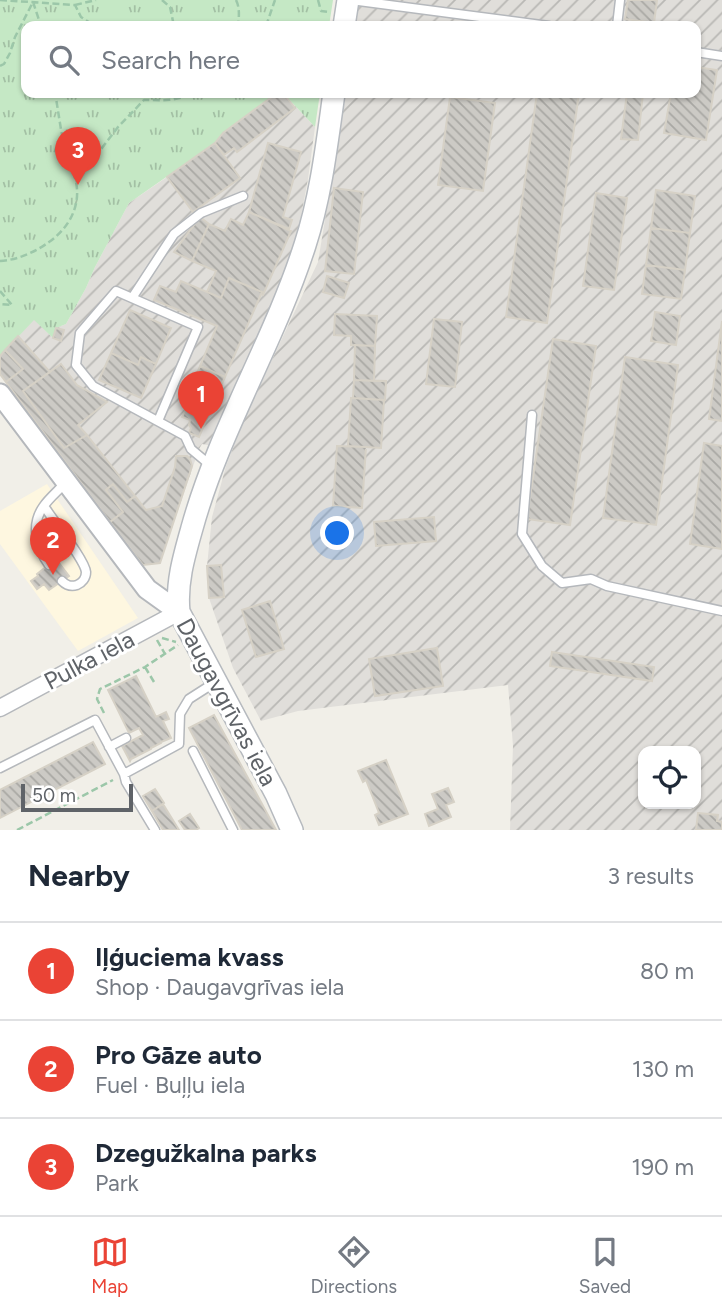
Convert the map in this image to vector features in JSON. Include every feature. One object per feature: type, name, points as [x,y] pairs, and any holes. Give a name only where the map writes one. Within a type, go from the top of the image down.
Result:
[{"type":"main road","name":"Daugavgrīvas iela","points":[[292,830],[276,794],[179,612],[179,577],[212,466],[305,244],[322,169],[333,98]]},
{"type":"street","points":[[0,394],[147,589],[179,612]]},
{"type":"street","name":"Pulka iela","points":[[0,708],[179,612]]},
{"type":"lane","points":[[618,21],[620,0]]},
{"type":"lane","points":[[343,10],[485,21]]},
{"type":"lane","points":[[701,53],[722,56]]},
{"type":"lane","points":[[132,298],[174,234],[201,213],[243,196]]},
{"type":"lane","points":[[158,421],[198,327],[116,291],[80,333],[76,365],[93,386],[185,436],[191,449],[212,466]]},
{"type":"lane","points":[[532,415],[522,534],[542,566],[562,583],[592,579],[607,586],[722,611]]},
{"type":"lane","points":[[49,565],[41,554],[36,533],[44,506],[66,482]]},
{"type":"lane","points":[[44,506],[86,571],[85,578],[74,586],[66,586],[62,581]]},
{"type":"lane","points":[[124,774],[179,744],[180,715],[189,699],[217,681]]},
{"type":"lane","points":[[0,768],[95,720],[126,782],[155,830]]},
{"type":"lane","points":[[109,747],[126,738]]},
{"type":"lane","points":[[193,751],[233,830]]},
{"type":"path","points":[[0,1],[75,5],[96,0]]},
{"type":"path","points":[[162,0],[170,8],[173,21]]},
{"type":"path","points":[[236,0],[239,21]]},
{"type":"path","points":[[268,21],[275,0]]},
{"type":"path","points":[[318,0],[321,11],[343,10]]},
{"type":"path","points":[[33,2],[39,21]]},
{"type":"path","points":[[23,21],[33,2]]},
{"type":"path","points":[[75,5],[81,17],[87,21]]},
{"type":"path","points":[[0,66],[10,53],[21,25]]},
{"type":"path","points":[[0,261],[36,252],[57,237],[72,216],[77,200],[76,182],[67,155],[56,98]]},
{"type":"path","points":[[76,182],[118,127],[144,100],[184,98]]},
{"type":"path","points":[[0,291],[12,305],[0,304]]},
{"type":"path","points":[[95,720],[105,715],[97,699],[100,689],[145,667],[165,654],[180,643],[156,637],[165,654]]},
{"type":"path","points":[[145,667],[154,682]]},
{"type":"path","points":[[17,830],[115,779]]},
{"type":"shaded area","points":[[359,0],[722,0],[722,830],[510,830],[513,746],[508,685],[298,711],[261,721],[233,668],[209,598],[207,566],[212,517],[226,466],[246,415],[318,262],[345,98],[701,98],[701,21],[357,21]]},
{"type":"shaded area","points":[[270,98],[288,98],[315,127],[298,232],[282,277],[212,446],[202,444],[199,449],[160,563],[143,565],[0,374],[0,356],[34,319],[53,338],[56,328],[66,324],[129,203]]},
{"type":"shaded area","points":[[47,484],[138,618],[78,651],[0,544],[0,511]]},
{"type":"green space","points":[[0,0],[333,0],[330,21],[21,21],[21,98],[270,98],[223,133],[215,143],[129,203],[66,324],[56,328],[53,338],[34,320],[0,356]]},
{"type":"green space","points":[[288,98],[319,98],[315,127]]},
{"type":"building","points":[[628,0],[657,0],[654,21],[625,19]]},
{"type":"building","points":[[701,68],[717,70],[706,140],[664,133],[670,98],[701,98]]},
{"type":"building","points":[[270,98],[287,98],[295,108],[237,152],[234,148],[224,155],[215,143],[223,133]]},
{"type":"building","points":[[450,98],[495,103],[483,191],[438,185]]},
{"type":"building","points":[[536,98],[578,98],[547,323],[506,317]]},
{"type":"building","points":[[626,98],[642,98],[638,140],[621,139]]},
{"type":"building","points":[[215,143],[240,178],[193,212],[167,177]]},
{"type":"building","points":[[268,143],[301,152],[283,217],[292,220],[289,229],[249,212]]},
{"type":"building","points":[[334,188],[363,192],[354,274],[325,271]]},
{"type":"building","points":[[656,190],[695,196],[690,233],[651,228]]},
{"type":"building","points":[[596,193],[627,198],[614,290],[583,286]]},
{"type":"building","points":[[249,212],[291,231],[263,295],[262,292],[229,278],[221,298],[207,292],[216,271],[192,261],[209,224],[225,231],[231,219],[243,225]]},
{"type":"building","points":[[200,217],[209,224],[192,261],[174,252]]},
{"type":"building","points":[[651,228],[690,233],[685,270],[646,265]]},
{"type":"building","points":[[646,265],[685,270],[681,299],[642,294]]},
{"type":"building","points":[[327,276],[349,283],[344,298],[323,292]]},
{"type":"building","points":[[229,278],[262,292],[225,377],[200,366],[217,326],[154,300],[160,286],[176,292],[181,281],[221,298]]},
{"type":"building","points":[[130,310],[171,328],[156,364],[141,357],[138,365],[111,353]]},
{"type":"building","points":[[655,312],[680,316],[676,345],[651,341]]},
{"type":"building","points":[[335,314],[377,316],[375,346],[351,345],[351,336],[334,335]]},
{"type":"building","points":[[434,319],[462,322],[455,387],[426,384]]},
{"type":"building","points":[[722,321],[722,421],[709,419]]},
{"type":"building","points":[[56,328],[64,330],[61,341],[53,338]]},
{"type":"building","points":[[18,336],[50,372],[23,391],[64,448],[87,435],[135,496],[127,502],[113,484],[106,490],[123,512],[110,522],[6,382],[23,369],[5,350]]},
{"type":"building","points":[[553,339],[596,346],[570,525],[527,519]]},
{"type":"building","points":[[355,345],[375,346],[374,381],[354,380]]},
{"type":"building","points":[[5,350],[23,369],[6,382],[0,374],[0,356]]},
{"type":"building","points":[[111,353],[138,365],[141,357],[156,364],[141,398],[99,380]]},
{"type":"building","points":[[625,357],[678,365],[656,525],[603,518]]},
{"type":"building","points":[[61,364],[77,385],[107,402],[78,425],[87,435],[64,448],[23,391]]},
{"type":"building","points":[[200,366],[225,377],[208,416],[183,406]]},
{"type":"building","points":[[354,380],[386,381],[385,400],[353,398]]},
{"type":"building","points":[[351,398],[384,400],[381,448],[348,446]]},
{"type":"building","points":[[187,407],[208,416],[199,437],[189,433],[190,420],[182,417]]},
{"type":"building","points":[[704,443],[722,446],[722,549],[690,544]]},
{"type":"building","points":[[337,446],[366,447],[362,508],[333,506]]},
{"type":"building","points":[[176,456],[187,456],[192,466],[160,563],[143,565],[110,522],[123,512],[106,490],[113,484],[127,502],[135,496],[146,510],[162,506]]},
{"type":"building","points":[[434,517],[436,541],[376,546],[374,522]]},
{"type":"building","points":[[56,559],[69,576],[49,590],[44,584],[37,589],[31,581]]},
{"type":"building","points":[[221,565],[224,597],[209,598],[207,566]]},
{"type":"building","points":[[270,601],[284,649],[256,657],[242,610]]},
{"type":"building","points":[[437,648],[443,686],[375,696],[369,659]]},
{"type":"building","points":[[552,652],[654,667],[652,681],[550,666]]},
{"type":"building","points":[[136,676],[156,717],[166,712],[169,719],[163,721],[171,738],[130,761],[122,746],[143,735],[139,728],[129,733],[108,690]]},
{"type":"building","points":[[214,715],[276,830],[242,830],[189,728]]},
{"type":"building","points":[[93,742],[105,764],[0,818],[0,790]]},
{"type":"building","points":[[386,760],[408,814],[379,825],[375,815],[379,813],[366,780],[363,782],[358,771]]},
{"type":"building","points":[[448,788],[454,802],[446,805],[451,817],[429,826],[425,814],[438,809],[432,794]]},
{"type":"building","points":[[155,789],[164,803],[152,811],[143,796]]},
{"type":"building","points":[[163,804],[179,830],[163,830],[152,811]]},
{"type":"building","points":[[698,813],[718,815],[717,821],[722,822],[722,830],[696,830]]},
{"type":"building","points":[[190,814],[199,828],[196,830],[185,830],[179,821]]},
{"type":"place","name":"Dzegužkalna parks","points":[[78,185]]},
{"type":"place","name":"Iļģuciema kvass","points":[[201,429]]},
{"type":"place","name":"Pro Gāze auto","points":[[53,575]]}]
